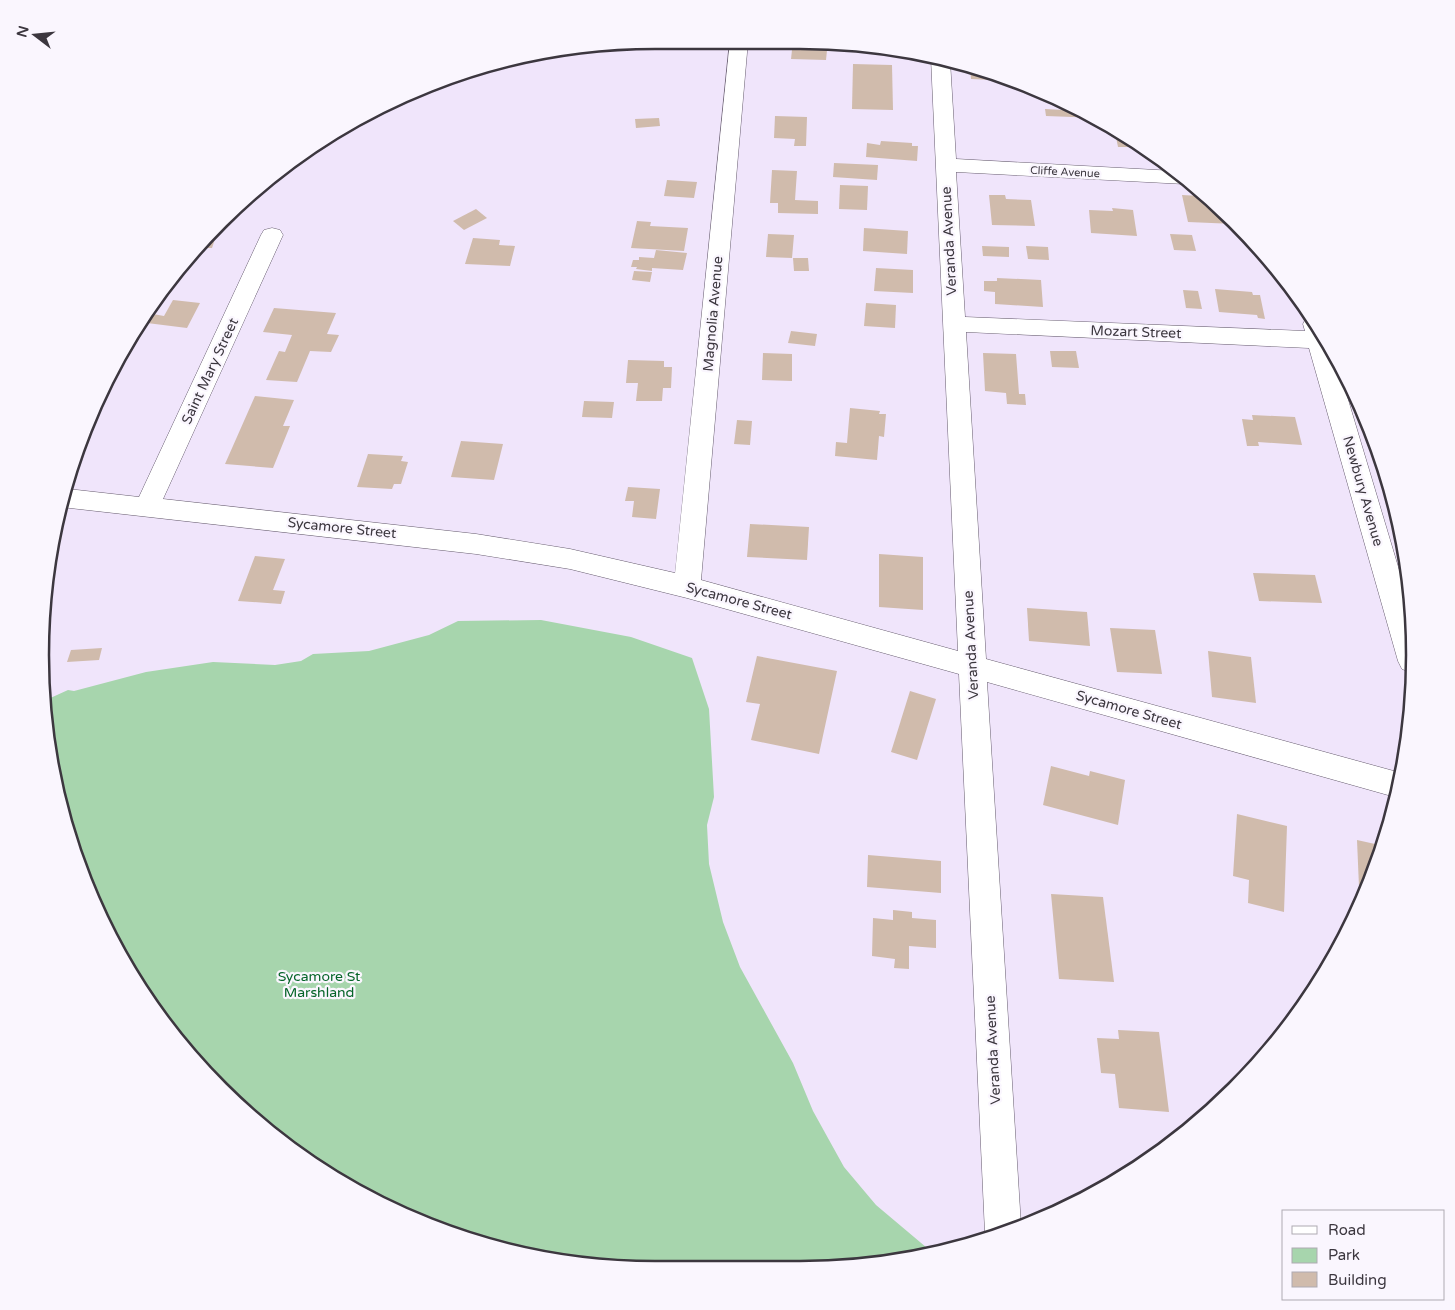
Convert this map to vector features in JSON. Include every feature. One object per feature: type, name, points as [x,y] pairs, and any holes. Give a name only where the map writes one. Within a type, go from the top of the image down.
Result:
[{"type":"street","name":"Magnolia Avenue","points":[[687,587],[739,49]]},
{"type":"street","name":"Veranda Avenue","points":[[940,65],[1003,1226]]},
{"type":"street","name":"Cliffe Avenue","points":[[945,165],[1173,177]]},
{"type":"street","name":"Saint Mary Street","points":[[148,507],[272,234]]},
{"type":"street","name":"Mozart Street","points":[[954,324],[1311,330]]},
{"type":"street","name":"Newbury Avenue","points":[[1320,344],[1406,638]]},
{"type":"street","name":"Sycamore Street","points":[[69,499],[476,544],[570,560],[687,587],[1393,783]]},
{"type":"green space","name":"Sycamore St Marshland","points":[[541,620],[631,637],[692,658],[709,709],[714,797],[707,825],[709,864],[723,922],[740,967],[793,1063],[813,1111],[844,1167],[876,1205],[927,1248],[840,1260],[655,1261],[615,1260],[576,1256],[498,1241],[423,1215],[387,1199],[318,1159],[255,1111],[226,1084],[174,1024],[130,958],[111,923],[95,887],[69,812],[60,773],[50,698],[68,690],[74,691],[146,672],[213,662],[275,665],[301,661],[313,654],[369,651],[429,635],[458,621]]},
{"type":"building","points":[[792,49],[827,50],[826,60],[791,59]]},
{"type":"building","points":[[853,64],[892,65],[893,110],[852,109]]},
{"type":"building","points":[[971,73],[992,80],[971,79]]},
{"type":"building","points":[[1045,109],[1066,110],[1080,117],[1046,116]]},
{"type":"building","points":[[775,116],[807,117],[806,146],[794,146],[795,139],[774,138]]},
{"type":"building","points":[[659,118],[660,126],[636,128],[635,119]]},
{"type":"building","points":[[1116,138],[1131,147],[1118,147]]},
{"type":"building","points":[[881,141],[912,143],[912,146],[918,146],[917,161],[866,157],[867,143],[880,145]]},
{"type":"building","points":[[834,163],[878,165],[877,180],[833,177]]},
{"type":"building","points":[[772,170],[797,171],[795,200],[818,201],[818,214],[778,213],[778,203],[770,203]]},
{"type":"building","points":[[667,180],[697,182],[694,198],[664,196]]},
{"type":"building","points":[[840,185],[868,186],[867,210],[839,209]]},
{"type":"building","points":[[989,195],[1005,195],[1006,199],[1031,200],[1035,226],[992,225]]},
{"type":"building","points":[[1182,195],[1196,196],[1226,224],[1188,222]]},
{"type":"building","points":[[1112,208],[1133,210],[1137,236],[1091,233],[1089,210],[1113,211]]},
{"type":"building","points":[[476,209],[487,218],[464,230],[453,221]]},
{"type":"building","points":[[637,221],[651,222],[650,226],[688,228],[684,251],[631,248]]},
{"type":"building","points":[[864,228],[908,231],[907,254],[863,251]]},
{"type":"building","points":[[768,234],[794,235],[792,258],[766,257]]},
{"type":"building","points":[[1170,234],[1192,235],[1196,251],[1174,250]]},
{"type":"building","points":[[216,237],[212,248],[206,248]]},
{"type":"building","points":[[473,238],[500,240],[499,245],[515,246],[510,266],[465,264]]},
{"type":"building","points":[[982,246],[1009,247],[1009,257],[983,256]]},
{"type":"building","points":[[1026,246],[1048,247],[1049,260],[1028,259]]},
{"type":"building","points":[[656,250],[687,253],[683,270],[652,268],[652,271],[631,267],[633,260],[639,260],[639,257],[654,258]]},
{"type":"building","points":[[793,258],[808,258],[809,271],[794,271]]},
{"type":"building","points":[[876,268],[913,270],[913,293],[874,291]]},
{"type":"building","points":[[634,271],[652,272],[650,282],[632,280]]},
{"type":"building","points":[[997,278],[1041,280],[1043,307],[995,304],[995,292],[984,291],[984,281],[997,281]]},
{"type":"building","points":[[1215,289],[1252,292],[1253,295],[1260,295],[1265,319],[1258,318],[1257,315],[1219,312]]},
{"type":"building","points":[[1183,290],[1198,291],[1202,309],[1186,308]]},
{"type":"building","points":[[173,300],[200,303],[187,328],[148,323],[154,314],[164,316]]},
{"type":"building","points":[[866,303],[896,305],[895,328],[864,326]]},
{"type":"building","points":[[274,308],[336,313],[327,334],[339,335],[331,352],[310,351],[297,382],[266,380],[279,351],[285,352],[292,335],[263,332]]},
{"type":"building","points":[[791,331],[817,334],[815,346],[788,343]]},
{"type":"building","points":[[1050,351],[1076,351],[1079,368],[1052,367]]},
{"type":"building","points":[[763,353],[792,354],[792,381],[762,380]]},
{"type":"building","points":[[983,353],[1016,354],[1019,394],[1025,394],[1026,405],[1007,404],[1006,393],[985,391]]},
{"type":"building","points":[[628,360],[664,361],[664,367],[672,367],[671,388],[663,388],[662,401],[636,401],[638,383],[626,383]]},
{"type":"building","points":[[255,396],[294,400],[283,426],[290,426],[273,468],[225,464]]},
{"type":"building","points":[[584,401],[614,402],[612,418],[582,417]]},
{"type":"building","points":[[850,408],[880,411],[879,414],[886,414],[884,437],[879,436],[877,460],[835,456],[836,442],[847,443]]},
{"type":"building","points":[[1252,415],[1295,417],[1302,445],[1258,442],[1259,446],[1247,446],[1242,419],[1253,420]]},
{"type":"building","points":[[737,420],[752,421],[750,445],[734,444]]},
{"type":"building","points":[[461,441],[503,444],[494,480],[451,477]]},
{"type":"building","points":[[368,454],[403,456],[401,461],[408,462],[401,484],[394,484],[392,489],[357,487]]},
{"type":"building","points":[[628,487],[660,489],[656,519],[632,517],[634,501],[625,501]]},
{"type":"building","points":[[750,524],[809,527],[807,560],[747,557]]},
{"type":"building","points":[[879,554],[923,557],[923,610],[879,607]]},
{"type":"building","points":[[255,556],[285,559],[273,590],[285,591],[281,604],[238,601]]},
{"type":"building","points":[[1253,573],[1315,575],[1322,603],[1259,601]]},
{"type":"building","points":[[1027,608],[1087,612],[1090,646],[1029,641]]},
{"type":"building","points":[[1110,628],[1155,630],[1162,674],[1117,672]]},
{"type":"building","points":[[102,648],[99,660],[67,662],[71,650]]},
{"type":"building","points":[[1208,651],[1251,657],[1256,703],[1212,697]]},
{"type":"building","points":[[757,656],[837,671],[819,754],[751,740],[760,704],[746,702]]},
{"type":"building","points":[[910,691],[936,699],[917,760],[891,752]]},
{"type":"building","points":[[1051,766],[1089,776],[1090,771],[1125,780],[1118,825],[1043,805]]},
{"type":"building","points":[[1237,814],[1287,826],[1284,912],[1248,903],[1249,880],[1233,876]]},
{"type":"building","points":[[1357,840],[1376,844],[1359,889]]},
{"type":"building","points":[[868,855],[941,861],[941,893],[867,887]]},
{"type":"building","points":[[1051,894],[1103,897],[1114,982],[1059,979]]},
{"type":"building","points":[[893,910],[912,912],[912,918],[936,920],[936,948],[909,946],[909,969],[894,968],[895,959],[872,956],[873,918],[893,920]]},
{"type":"building","points":[[1118,1030],[1159,1032],[1169,1112],[1119,1108],[1115,1074],[1101,1073],[1097,1038],[1119,1039]]}]
